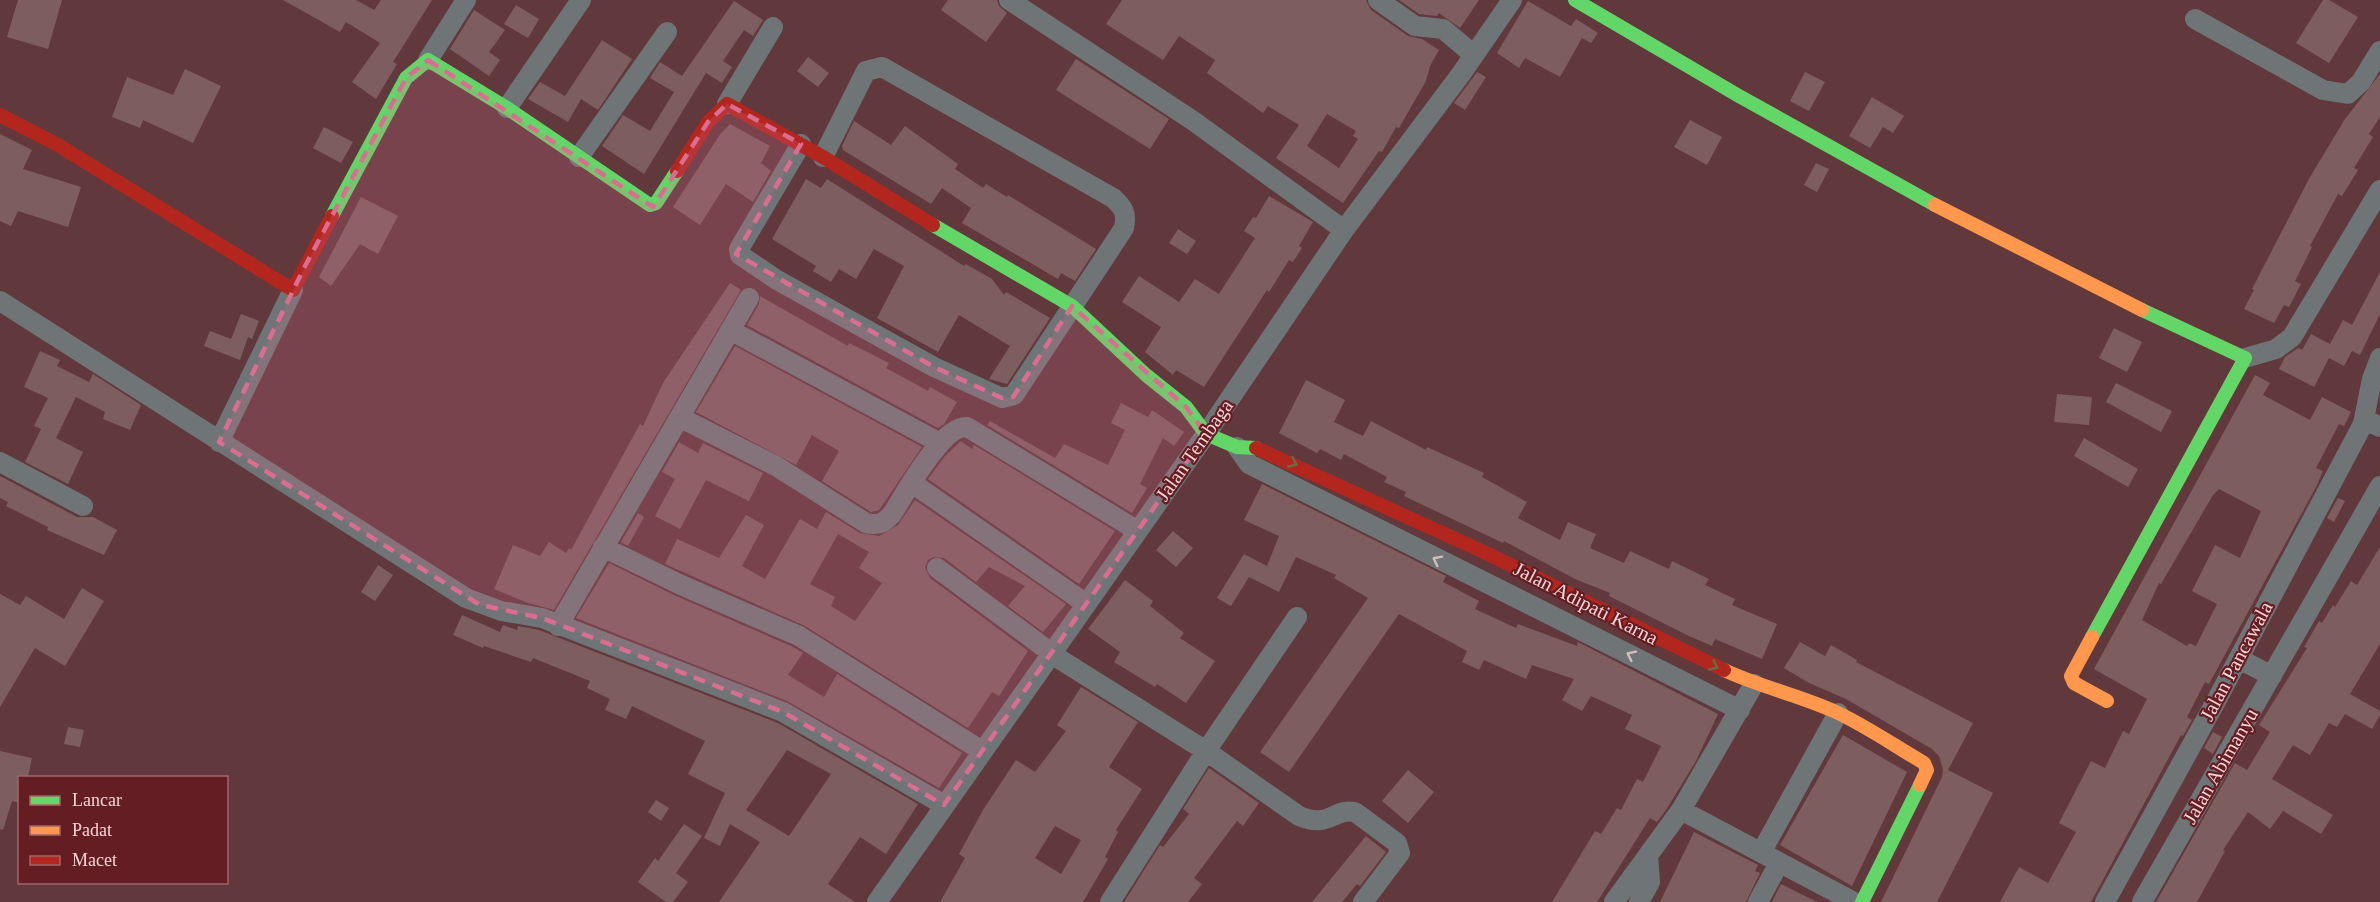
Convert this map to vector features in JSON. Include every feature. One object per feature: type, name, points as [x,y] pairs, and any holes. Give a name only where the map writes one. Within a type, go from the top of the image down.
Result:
[{"type":"street","points":[[219,442],[293,290],[406,78],[428,60],[466,0]]},
{"type":"street","points":[[507,108],[581,0]]},
{"type":"street","points":[[1009,0],[1192,120],[1344,230]]},
{"type":"street","points":[[1378,0],[1414,26],[1443,29],[1474,55]]},
{"type":"street","name":"Jalan Tembaga","points":[[877,902],[982,751],[1056,656],[1085,603],[1212,436],[1344,230],[1512,0]]},
{"type":"street","points":[[1575,0],[1710,80],[1916,196],[2126,305],[2245,358],[2276,349],[2292,338],[2380,190]]},
{"type":"street","points":[[2195,19],[2323,90],[2337,93],[2348,94],[2361,82],[2380,51]]},
{"type":"street","points":[[428,60],[507,108],[653,205],[708,122],[726,104],[772,27]]},
{"type":"street","points":[[579,157],[667,32]]},
{"type":"street","points":[[801,144],[739,249],[744,259],[777,280],[934,367],[1002,398],[1014,395],[1124,228],[1126,218],[1124,207],[1113,198],[882,67],[866,71],[823,157]]},
{"type":"street","points":[[726,104],[801,144],[946,233],[1072,306],[1146,375],[1186,407],[1212,436]]},
{"type":"street","points":[[0,115],[58,145],[293,290]]},
{"type":"street","points":[[558,626],[749,298]]},
{"type":"street","points":[[0,301],[117,373],[219,442],[466,598],[501,611],[524,613],[783,712],[944,805]]},
{"type":"street","points":[[730,330],[940,443]]},
{"type":"street","points":[[2107,701],[2074,683],[2071,676],[2245,358]]},
{"type":"street","name":"Jalan Pancawala","points":[[2105,902],[2372,423],[2372,379],[2380,358]]},
{"type":"street","points":[[681,418],[776,466],[866,523],[874,525],[886,521],[940,443],[955,429],[967,427],[1138,531]]},
{"type":"street","name":"Jalan Adipati Karna","points":[[1212,436],[1235,446],[1259,448],[1484,552],[1682,651],[1754,684],[1797,696],[1838,713],[1924,763],[1927,770],[1862,902]]},
{"type":"street","name":"Jalan Adipati Karna","points":[[1235,446],[1249,464],[1740,710]]},
{"type":"street","points":[[0,462],[83,506]]},
{"type":"street","points":[[912,483],[1085,603]]},
{"type":"street","name":"Jalan Abimanyu","points":[[2142,902],[2380,486]]},
{"type":"street","points":[[603,547],[681,585],[799,636],[982,751]]},
{"type":"street","points":[[1471,577],[1484,552]]},
{"type":"street","points":[[937,568],[1056,656],[1253,781],[1299,816],[1312,822],[1326,821],[1348,810],[1355,812],[1397,843],[1400,853],[1363,902]]},
{"type":"street","points":[[1110,902],[1206,751],[1297,617]]},
{"type":"street","points":[[1671,674],[1682,651]]},
{"type":"street","points":[[2239,658],[2272,676]]},
{"type":"street","points":[[1614,902],[1681,810],[1754,684]]},
{"type":"street","points":[[1762,851],[1838,713]]},
{"type":"street","points":[[1681,810],[1762,851],[1779,863],[1854,902]]},
{"type":"street","points":[[1639,902],[1650,882],[1648,855]]},
{"type":"street","points":[[1758,902],[1779,863]]},
{"type":"highlighted area","points":[[428,60],[653,207],[708,122],[727,104],[801,144],[736,254],[934,367],[1002,398],[1013,397],[1072,306],[1186,407],[1206,434],[944,805],[783,712],[542,618],[480,605],[219,442],[304,268],[406,78]]},
{"type":"building","points":[[18,0],[62,0],[48,49],[7,37]]},
{"type":"building","points":[[283,0],[356,0],[374,10],[381,0],[432,0],[393,62],[397,64],[376,99],[352,82],[380,43],[346,22],[340,32]]},
{"type":"building","points":[[948,0],[997,0],[999,6],[1007,13],[986,42],[941,10]]},
{"type":"building","points":[[1122,0],[1366,0],[1371,10],[1408,36],[1422,39],[1439,50],[1430,66],[1426,81],[1399,128],[1396,127],[1382,152],[1379,151],[1343,203],[1276,158],[1299,125],[1268,106],[1263,113],[1207,73],[1215,60],[1179,36],[1163,60],[1106,24]],"holes":[[[1327,114],[1356,131],[1353,136],[1358,139],[1339,168],[1307,146]]]},
{"type":"building","points":[[1399,0],[1479,0],[1460,28],[1439,13],[1437,16],[1419,14]]},
{"type":"building","points":[[2323,0],[2329,0],[2358,17],[2329,63],[2296,43]]},
{"type":"building","points":[[734,1],[763,20],[753,36],[744,30],[723,61],[732,67],[722,83],[706,73],[644,174],[602,146],[623,115],[650,131],[674,92],[650,78],[660,62],[682,76]]},
{"type":"building","points":[[1528,1],[1571,26],[1576,19],[1598,33],[1591,43],[1582,38],[1560,77],[1525,58],[1519,68],[1497,53]]},
{"type":"building","points":[[516,5],[539,19],[528,38],[504,24]]},
{"type":"building","points":[[474,10],[505,30],[489,52],[500,60],[489,76],[450,49]]},
{"type":"building","points":[[602,40],[632,59],[598,110],[581,99],[568,122],[528,99],[540,82],[565,96]]},
{"type":"building","points":[[808,57],[829,73],[818,87],[797,71]]},
{"type":"building","points":[[1076,59],[1169,119],[1150,149],[1056,90]]},
{"type":"building","points":[[185,69],[221,86],[193,143],[143,120],[140,128],[112,117],[127,77],[173,95]]},
{"type":"building","points":[[1477,72],[1486,77],[1465,110],[1454,103]]},
{"type":"building","points":[[1805,72],[1825,82],[1809,111],[1790,101]]},
{"type":"building","points":[[2380,74],[2380,117],[2369,134],[2373,137],[2354,168],[2358,170],[2342,196],[2338,194],[2310,246],[2312,247],[2295,281],[2301,284],[2289,307],[2284,305],[2274,323],[2244,309],[2310,177],[2345,119]]},
{"type":"building","points":[[1872,97],[1904,116],[1893,133],[1883,127],[1870,148],[1849,136]]},
{"type":"building","points":[[1690,120],[1722,137],[1707,165],[1674,147]]},
{"type":"building","points":[[854,121],[891,145],[905,126],[958,164],[955,169],[983,188],[986,184],[1007,197],[1008,195],[1096,249],[1075,281],[1061,273],[1058,279],[962,223],[971,208],[942,188],[931,204],[843,150],[842,146]]},
{"type":"building","points":[[730,124],[770,146],[761,163],[771,171],[753,202],[726,184],[700,225],[673,207],[721,133]]},
{"type":"building","points":[[324,127],[353,142],[341,163],[313,148]]},
{"type":"building","points":[[0,134],[32,150],[23,169],[81,187],[68,227],[18,211],[11,226],[0,221]]},
{"type":"building","points":[[1816,163],[1829,169],[1817,192],[1804,185]]},
{"type":"building","points":[[806,179],[821,188],[827,179],[964,266],[966,264],[992,279],[1004,295],[1006,292],[1050,318],[1007,384],[989,379],[1010,346],[959,315],[938,352],[877,318],[904,266],[874,249],[856,279],[839,269],[831,282],[813,271],[816,266],[772,239]]},
{"type":"building","points":[[1269,196],[1313,222],[1299,246],[1302,248],[1293,262],[1289,260],[1269,292],[1267,290],[1204,387],[1176,370],[1173,375],[1145,352],[1161,327],[1122,302],[1139,276],[1179,302],[1195,279],[1219,294],[1255,238],[1244,231],[1253,217],[1256,218]]},
{"type":"building","points":[[361,197],[398,216],[378,254],[360,244],[331,286],[319,277]]},
{"type":"building","points":[[1178,229],[1196,241],[1187,254],[1169,243]]},
{"type":"building","points":[[2380,272],[2380,314],[2360,355],[2352,351],[2344,366],[2329,358],[2314,387],[2279,369],[2285,357],[2298,348],[2302,350],[2311,334],[2330,344],[2343,320],[2352,325]]},
{"type":"building","points":[[730,283],[741,290],[554,610],[528,603],[494,589],[513,545],[540,556],[549,542],[566,553],[569,548],[571,550],[640,424],[643,426],[663,383]]},
{"type":"building","points":[[760,296],[848,346],[849,343],[889,363],[886,368],[928,391],[930,387],[957,402],[944,424],[938,428],[747,325],[759,304]]},
{"type":"building","points":[[241,314],[259,321],[252,339],[248,337],[240,360],[204,346],[210,331],[231,339]]},
{"type":"building","points":[[2114,328],[2142,342],[2127,372],[2099,358]]},
{"type":"building","points":[[735,346],[922,447],[879,510],[871,512],[822,481],[839,451],[812,435],[796,465],[696,412]]},
{"type":"building","points":[[40,351],[60,360],[57,366],[89,382],[93,374],[141,405],[130,430],[103,419],[105,412],[76,397],[56,438],[83,452],[68,484],[25,462],[41,429],[34,426],[48,398],[24,387]]},
{"type":"building","points":[[2255,375],[2270,383],[2263,395],[2310,420],[2322,397],[2351,412],[2344,426],[2339,424],[2316,468],[2323,471],[2316,487],[2209,684],[2205,682],[2187,717],[2192,720],[2183,736],[2181,735],[2091,902],[2000,902],[2019,867],[2048,883],[2076,832],[2059,823],[2091,761],[2105,768],[2123,731],[2129,734],[2147,699],[2094,669]],"holes":[[[2219,489],[2261,511],[2240,558],[2215,545],[2192,591],[2217,604],[2196,646],[2189,643],[2187,646],[2142,620],[2159,583],[2161,584],[2213,495]]]},
{"type":"building","points":[[1306,380],[1345,400],[1334,422],[1363,436],[1371,421],[1426,450],[1427,447],[1484,473],[1482,477],[1527,502],[1518,518],[1560,540],[1568,522],[1596,534],[1590,548],[1624,563],[1630,551],[1669,569],[1672,561],[1709,579],[1705,585],[1735,599],[1732,605],[1777,624],[1762,659],[1715,639],[1712,646],[1689,636],[1609,596],[1610,593],[1575,579],[1504,541],[1503,543],[1404,496],[1406,492],[1384,482],[1387,477],[1344,454],[1341,460],[1320,449],[1317,453],[1279,433]]},
{"type":"building","points":[[2116,383],[2172,411],[2161,432],[2106,402]]},
{"type":"building","points":[[2057,394],[2092,397],[2089,425],[2054,422]]},
{"type":"building","points":[[1121,403],[1148,417],[1152,410],[1184,432],[1174,446],[1163,438],[1140,484],[1147,488],[1132,513],[987,425],[990,421],[1055,458],[1064,444],[1108,465],[1125,430],[1111,423]]},
{"type":"building","points":[[2084,438],[2138,469],[2128,487],[2074,456]]},
{"type":"building","points":[[961,441],[972,449],[974,445],[1115,531],[1079,584],[928,479],[945,456]]},
{"type":"building","points":[[679,442],[698,453],[703,443],[763,473],[749,501],[706,480],[680,529],[655,516],[675,479],[662,472]]},
{"type":"building","points":[[0,476],[77,517],[93,517],[117,530],[104,555],[47,530],[48,527],[6,506],[8,502],[0,498]]},
{"type":"building","points":[[1262,484],[1446,576],[1443,582],[1479,601],[1475,609],[1516,628],[1518,624],[1577,646],[1578,642],[1718,714],[1696,761],[1666,810],[1657,822],[1650,818],[1597,902],[1552,902],[1595,831],[1601,834],[1617,808],[1621,810],[1637,779],[1643,782],[1661,746],[1625,729],[1632,715],[1591,696],[1582,711],[1562,700],[1574,679],[1532,665],[1526,679],[1484,660],[1479,670],[1462,662],[1467,651],[1399,614],[1289,772],[1260,752],[1368,598],[1334,578],[1336,575],[1296,557],[1279,592],[1249,577],[1231,606],[1217,598],[1244,554],[1267,566],[1279,536],[1244,520]]},
{"type":"building","points":[[2338,498],[2345,501],[2334,522],[2327,518]]},
{"type":"building","points":[[915,500],[1066,604],[1043,632],[1008,606],[1025,586],[989,567],[976,582],[944,558],[933,557],[928,560],[925,567],[930,578],[1028,651],[999,696],[992,692],[968,728],[805,626],[665,564],[677,539],[719,558],[746,515],[764,525],[742,566],[765,579],[800,519],[817,529],[826,512],[860,533],[879,536],[898,525]],"holes":[[[838,534],[869,552],[859,568],[882,583],[855,621],[831,606],[835,597],[810,584]]]},
{"type":"building","points":[[638,513],[644,517],[628,546],[621,542]]},
{"type":"building","points":[[1173,531],[1193,548],[1176,567],[1156,550]]},
{"type":"building","points":[[2380,547],[2380,644],[2350,694],[2380,711],[2380,715],[2372,729],[2345,714],[2337,727],[2329,723],[2310,755],[2293,745],[2272,779],[2333,815],[2321,834],[2283,811],[2270,829],[2248,812],[2223,850],[2225,851],[2197,902],[2156,902],[2235,763],[2247,770],[2270,732],[2259,725],[2307,648],[2304,647],[2319,621],[2322,623],[2333,605],[2335,607],[2351,581],[2357,585]]},
{"type":"building","points":[[609,563],[803,653],[788,675],[824,697],[837,674],[962,753],[939,788],[787,701],[576,618]]},
{"type":"building","points":[[378,565],[393,575],[375,601],[361,592]]},
{"type":"building","points":[[1125,580],[1153,601],[1150,606],[1184,633],[1180,638],[1215,661],[1186,703],[1157,684],[1155,687],[1114,662],[1120,652],[1088,629]]},
{"type":"building","points":[[82,588],[104,601],[65,666],[35,648],[0,707],[0,594],[20,605],[26,596],[64,619]]},
{"type":"building","points":[[462,615],[500,632],[503,625],[517,630],[518,626],[539,630],[778,723],[918,804],[886,854],[860,837],[828,884],[855,902],[719,902],[760,842],[730,824],[720,846],[704,838],[725,793],[688,774],[705,741],[632,706],[626,719],[605,710],[610,699],[587,688],[590,681],[533,658],[531,662],[484,646],[483,648],[453,635]],"holes":[[[787,750],[831,774],[789,836],[746,810]]]},
{"type":"building","points":[[1800,642],[1825,656],[1831,645],[1857,660],[1856,662],[1973,723],[1948,770],[1993,793],[1937,902],[1881,902],[1942,777],[1943,770],[1939,756],[1932,749],[1846,699],[1809,683],[1784,668]]},
{"type":"building","points":[[1081,687],[1138,722],[1109,767],[1142,789],[1116,830],[1118,832],[1105,857],[1108,859],[1083,902],[940,902],[965,858],[959,854],[983,810],[1016,760],[1035,772],[1066,731],[1057,725]],"holes":[[[1055,826],[1081,840],[1061,874],[1035,858]]]},
{"type":"building","points":[[68,727],[84,730],[80,747],[64,744]]},
{"type":"building","points":[[2213,732],[2222,737],[2213,754],[2204,748]]},
{"type":"building","points":[[1843,735],[1907,772],[1852,886],[1780,845]]},
{"type":"building","points":[[0,751],[32,758],[28,776],[18,776],[18,802],[12,801],[3,830],[0,829]]},
{"type":"building","points":[[1209,768],[1259,803],[1243,826],[1237,821],[1194,878],[1202,884],[1188,902],[1124,902],[1160,845],[1163,847],[1189,814],[1183,809]]},
{"type":"building","points":[[1408,770],[1434,792],[1408,823],[1382,801]]},
{"type":"building","points":[[656,800],[669,808],[661,821],[648,812]]},
{"type":"building","points":[[684,824],[702,836],[676,873],[688,882],[673,902],[666,902],[638,882],[655,858],[658,861]]},
{"type":"building","points":[[1694,832],[1758,865],[1755,871],[1760,873],[1746,902],[1660,902]]},
{"type":"building","points":[[1366,836],[1386,852],[1360,886],[1357,884],[1342,902],[1312,902]]},
{"type":"building","points":[[1781,884],[1817,902],[1772,902]]},
{"type":"traffic: fast","points":[[1575,0],[1739,96],[1935,205]]},
{"type":"traffic: fast","points":[[332,216],[406,78],[428,60],[507,108],[650,205],[656,203],[677,171]]},
{"type":"traffic: fast","points":[[933,225],[1072,306],[1146,375],[1186,407],[1206,434],[1237,447],[1256,448]]},
{"type":"traffic: fast","points":[[2092,637],[2245,358],[2142,310]]},
{"type":"traffic: fast","points":[[1862,902],[1920,785]]},
{"type":"traffic: slow","points":[[1935,205],[2142,310]]},
{"type":"traffic: slow","points":[[2092,637],[2071,676],[2074,683],[2107,701]]},
{"type":"traffic: slow","points":[[1724,670],[1822,706],[1869,730],[1924,763],[1927,770],[1920,785]]},
{"type":"traffic: jam","points":[[677,171],[708,122],[727,104],[823,157],[933,225]]},
{"type":"traffic: jam","points":[[0,115],[58,145],[293,290],[332,216]]},
{"type":"traffic: jam","points":[[1256,448],[1484,552],[1724,670]]}]
